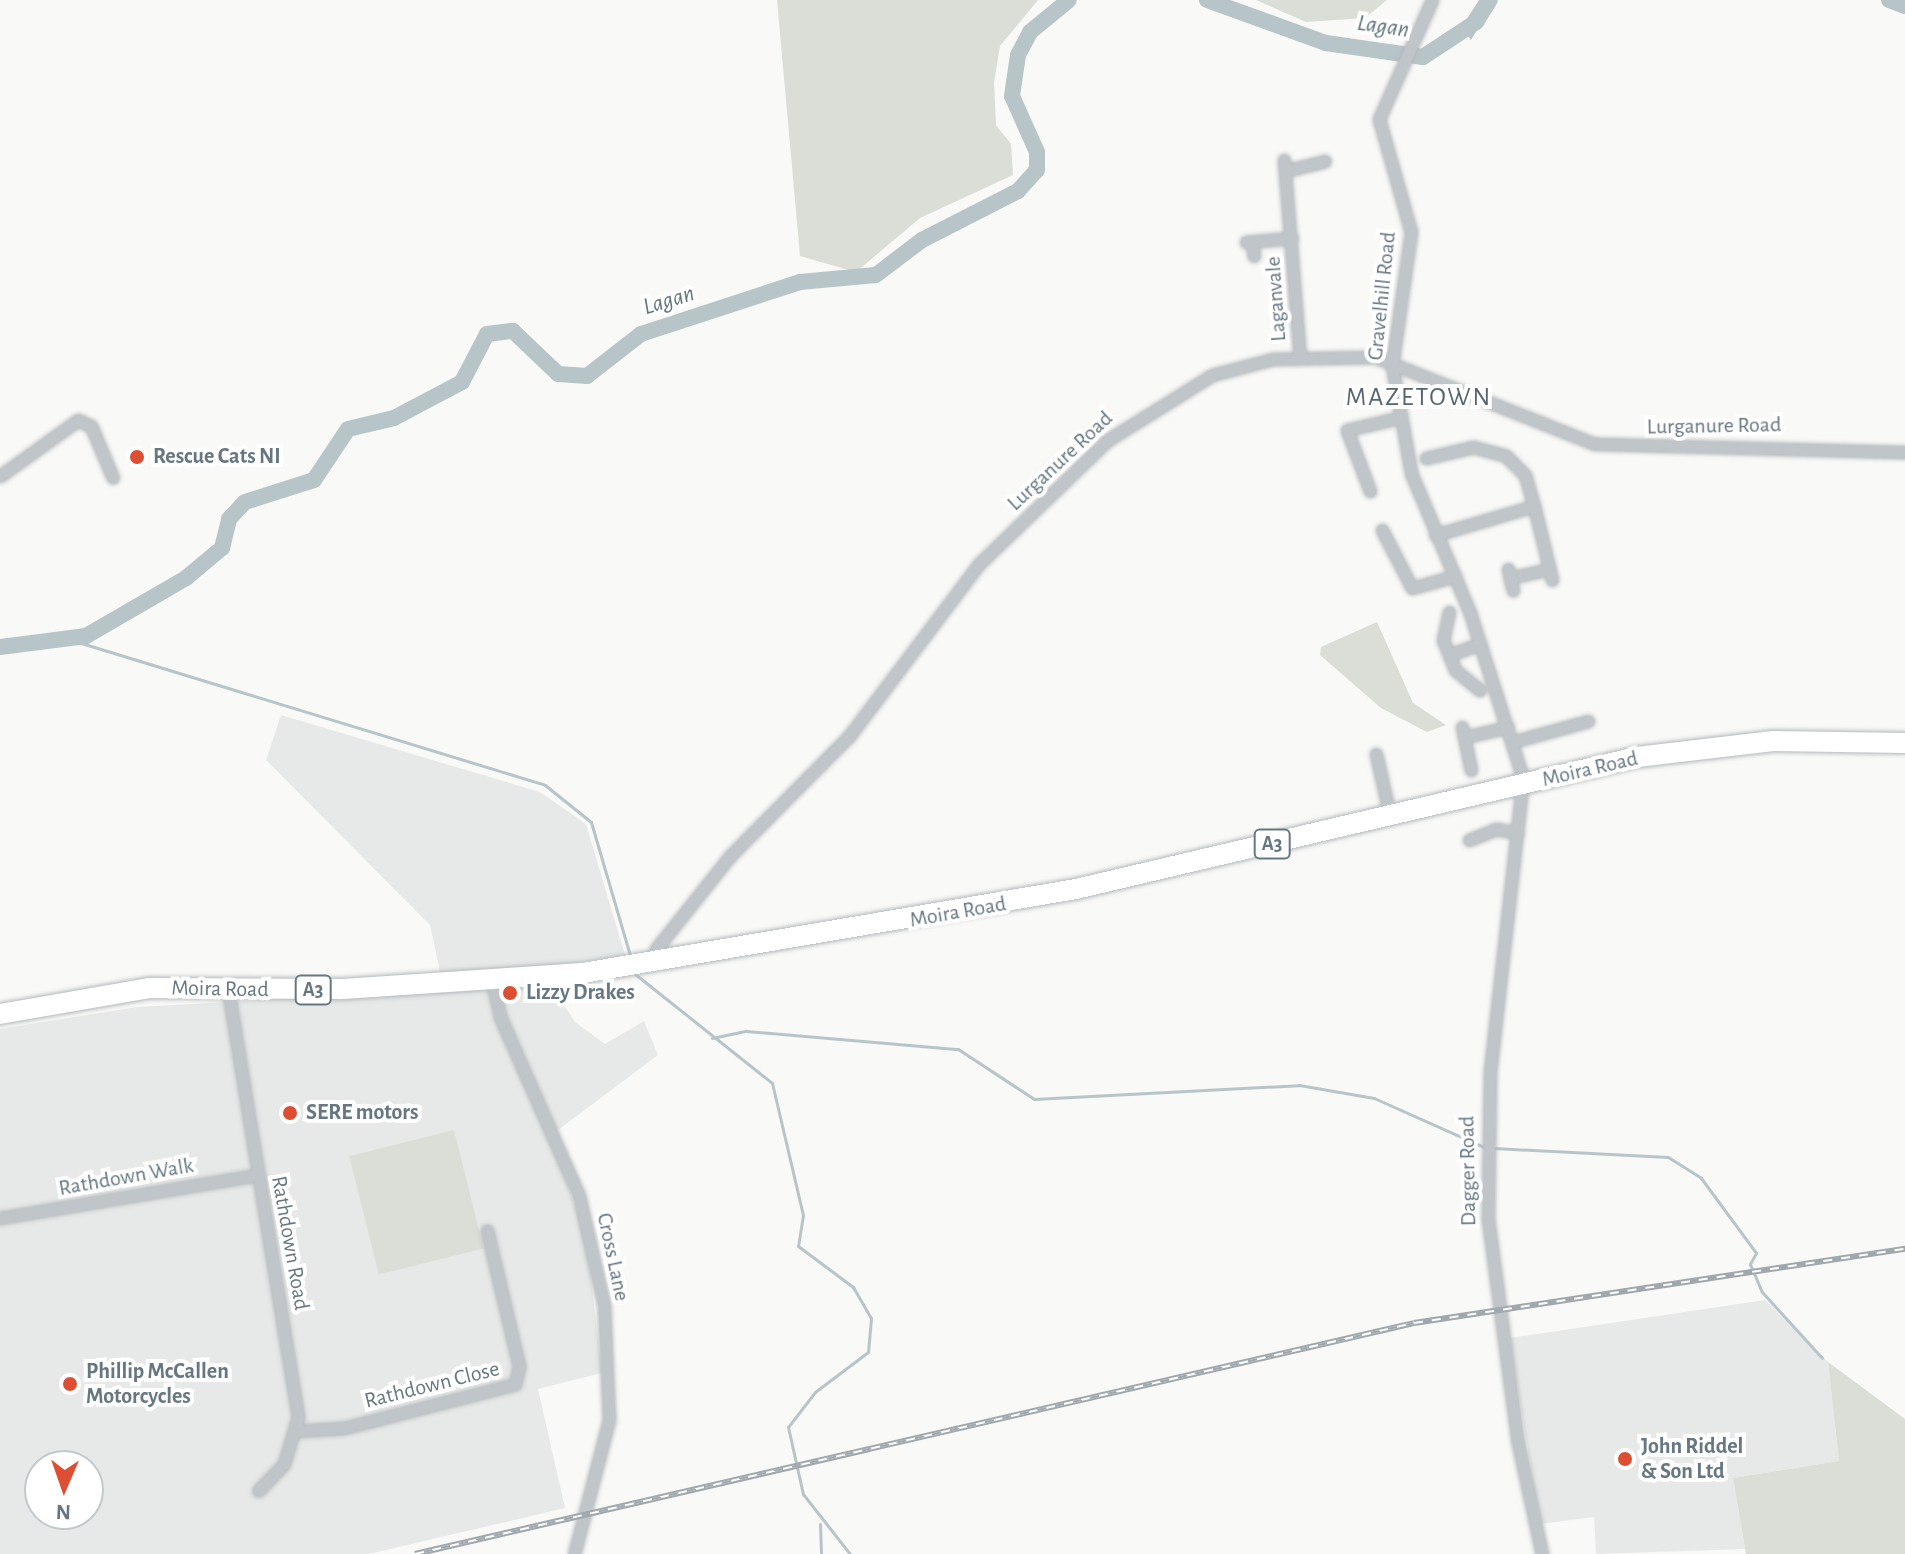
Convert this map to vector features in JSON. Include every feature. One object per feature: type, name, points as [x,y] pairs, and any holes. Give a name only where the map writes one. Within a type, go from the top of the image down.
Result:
[{"type":"highway","name":"Moira Road","points":[[0,1014],[139,989],[492,981],[640,964],[1022,900],[1523,784],[1698,748],[1905,743]]},
{"type":"street","name":"Gravelhill Road","points":[[1432,0],[1378,131],[1411,232],[1392,360],[1398,418],[1435,535],[1455,576],[1480,644],[1523,784]]},
{"type":"street","name":"Laganvale","points":[[1300,358],[1284,166],[1325,161]]},
{"type":"street","name":"Laganvale","points":[[1254,256],[1249,242],[1292,238]]},
{"type":"street","name":"Lurganure Road","points":[[640,964],[656,949],[730,856],[850,735],[967,578],[1078,466],[1194,382],[1254,362],[1300,358],[1392,360],[1595,444],[1905,452]]},
{"type":"street","points":[[1370,491],[1347,430],[1398,418]]},
{"type":"street","points":[[0,476],[78,420],[91,426],[113,478]]},
{"type":"street","points":[[1426,458],[1473,447],[1506,456],[1525,475],[1551,574],[1510,579]]},
{"type":"street","points":[[1435,535],[1534,506]]},
{"type":"street","points":[[1382,530],[1412,588],[1424,590],[1455,576]]},
{"type":"street","points":[[1449,612],[1443,640],[1455,670],[1480,690]]},
{"type":"street","points":[[1449,655],[1480,644]]},
{"type":"street","points":[[1512,742],[1580,720]]},
{"type":"street","points":[[1471,770],[1464,732],[1508,727]]},
{"type":"street","points":[[1376,754],[1390,816]]},
{"type":"street","name":"Dagger Road","points":[[1523,784],[1486,1156],[1503,1349],[1542,1554]]},
{"type":"street","points":[[1469,840],[1496,829],[1518,833]]},
{"type":"street","name":"Cross Lane","points":[[492,981],[501,1019],[579,1196],[604,1305],[609,1420],[574,1554]]},
{"type":"street","name":"Rathdown Road","points":[[228,989],[297,1431]]},
{"type":"street","name":"Rathdown Walk","points":[[0,1218],[258,1175]]},
{"type":"street","name":"Rathdown Close","points":[[297,1431],[344,1428],[515,1384],[519,1366],[487,1231]]},
{"type":"street","points":[[258,1491],[284,1464],[297,1431]]},
{"type":"shaded area","points":[[777,0],[1038,0],[1000,46],[994,82],[996,125],[1011,144],[1013,175],[920,218],[856,272],[800,256]]},
{"type":"shaded area","points":[[1256,0],[1387,0],[1365,18],[1306,22]]},
{"type":"shaded area","points":[[1479,0],[1495,0],[1471,40],[1461,28]]},
{"type":"shaded area","points":[[1377,622],[1413,703],[1446,725],[1427,732],[1381,708],[1320,655],[1321,647]]},
{"type":"shaded area","points":[[281,715],[540,792],[586,824],[625,955],[554,966],[556,993],[575,1022],[605,1044],[644,1021],[658,1055],[550,1136],[586,1237],[602,1373],[538,1389],[565,1508],[369,1554],[0,1554],[0,1029],[137,1007],[444,990],[430,925],[266,760]]},
{"type":"shaded area","points":[[454,1130],[484,1248],[379,1275],[349,1156]]},
{"type":"shaded area","points":[[1765,1300],[1828,1362],[1839,1461],[1733,1478],[1745,1549],[1596,1554],[1594,1517],[1540,1524],[1510,1338]]},
{"type":"shaded area","points":[[1828,1362],[1905,1419],[1905,1554],[1746,1554],[1733,1478],[1839,1461]]},
{"type":"waterway","name":"Lagan","points":[[0,647],[86,636],[186,578],[222,548],[229,519],[245,502],[314,480],[348,429],[394,418],[462,382],[487,334],[513,331],[558,374],[587,376],[641,334],[800,282],[876,275],[922,240],[1018,191],[1037,170],[1037,152],[1012,96],[1018,55],[1030,32],[1069,0]]},
{"type":"waterway","name":"Lagan","points":[[1207,0],[1326,43],[1423,57],[1476,22],[1490,0]]},
{"type":"waterway","name":"Lagan","points":[[1889,0],[1905,6]]},
{"type":"waterway","points":[[68,639],[545,785],[591,822],[631,959]]},
{"type":"waterway","points":[[635,974],[772,1083],[803,1215],[798,1246],[853,1287],[871,1318],[868,1352],[815,1392],[788,1427],[803,1494],[850,1554]]},
{"type":"waterway","points":[[712,1038],[746,1031],[958,1049],[1034,1099],[1299,1085],[1374,1098],[1486,1148]]},
{"type":"waterway","points":[[1494,1148],[1668,1157],[1701,1178],[1756,1253],[1750,1264],[1762,1292],[1822,1358]]},
{"type":"waterway","points":[[820,1524],[821,1554]]},
{"type":"railway","points":[[415,1554],[1414,1323],[1905,1249]]},
{"type":"place","name":"Rescue Cats NI","points":[[137,457]]},
{"type":"place","name":"Lizzy Drakes","points":[[510,993]]},
{"type":"place","name":"SERE motors","points":[[290,1113]]},
{"type":"place","name":"Phillip McCallen Motorcycles","points":[[70,1384]]},
{"type":"place","name":"John Riddel & Son Ltd","points":[[1625,1459]]},
{"type":"district","name":"MAZETOWN","points":[[1419,398]]}]
